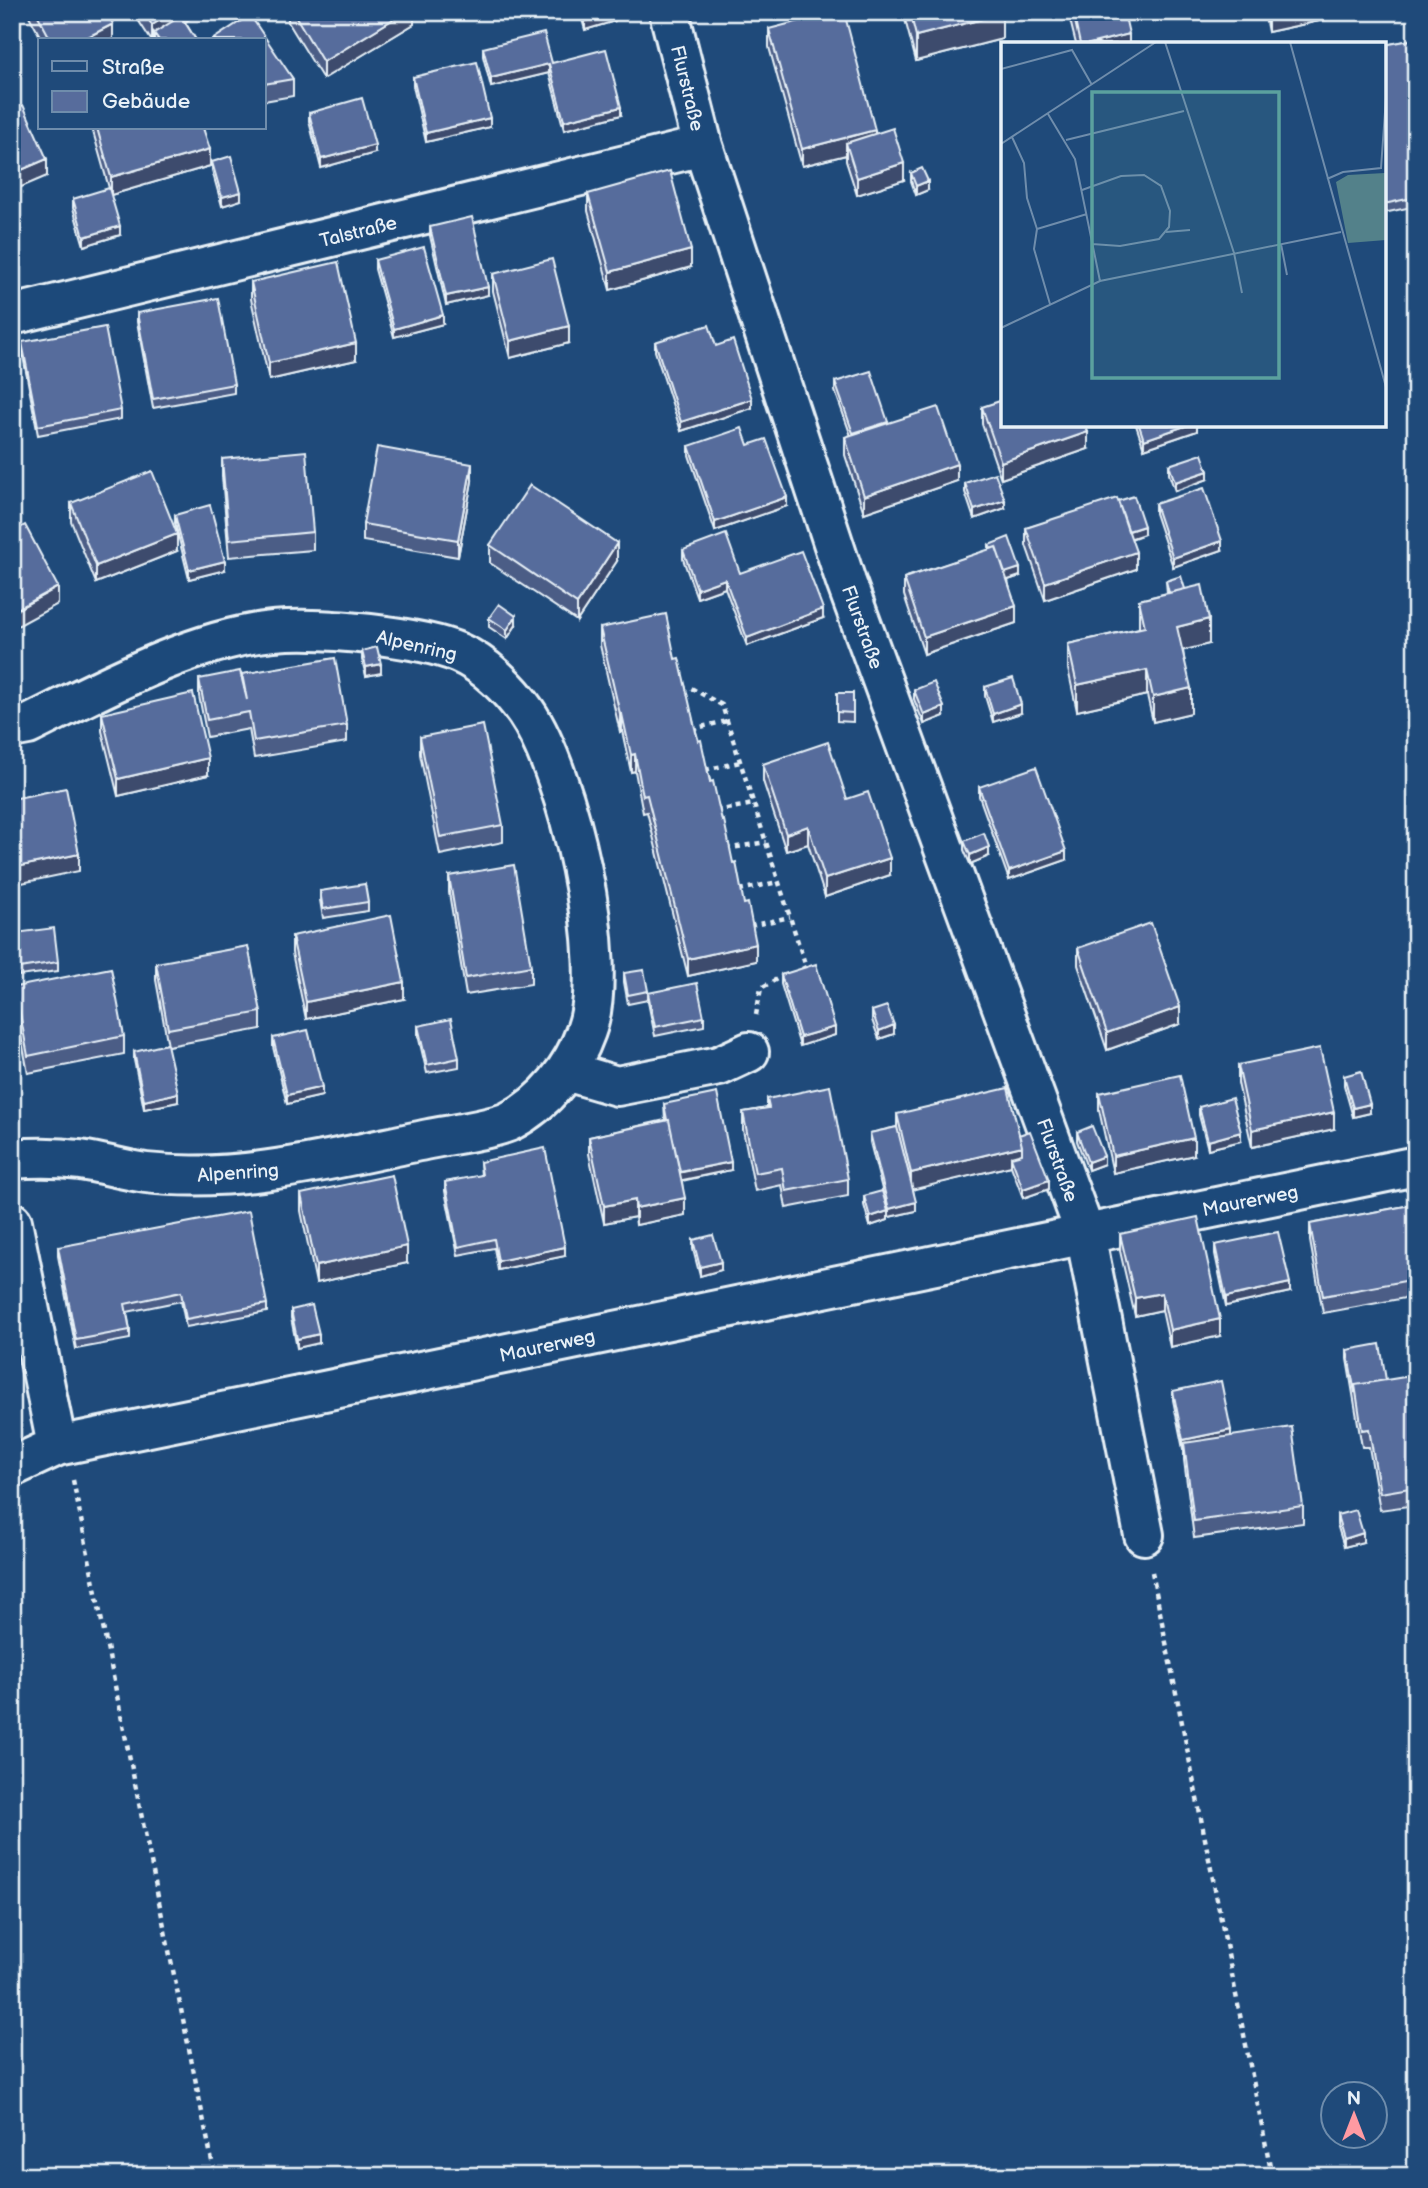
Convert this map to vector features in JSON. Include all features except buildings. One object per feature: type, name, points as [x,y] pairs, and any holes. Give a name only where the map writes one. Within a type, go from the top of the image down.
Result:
[{"type":"street","name":"Flurstraße","points":[[669,12],[703,146],[846,582],[1085,1233]]},
{"type":"street","name":"Talstraße","points":[[12,315],[703,146]]},
{"type":"street","name":"Alpenring","points":[[12,728],[28,725],[119,680],[215,642],[271,631],[326,629],[395,637],[459,653],[501,681],[527,714],[552,763],[573,834],[589,909],[595,974],[587,1029],[566,1071],[543,1097],[508,1122],[281,1170],[211,1176],[145,1173],[79,1160],[38,1157],[12,1159]]},
{"type":"street","points":[[566,1071],[617,1086],[719,1066],[749,1052]]},
{"type":"street","name":"Maurerweg","points":[[12,1466],[57,1446],[1416,1167]]},
{"type":"street","points":[[12,1222],[57,1446]]},
{"type":"street","points":[[1085,1233],[1144,1535]]},
{"type":"path","points":[[681,689],[689,687],[722,705],[806,967],[797,970]]},
{"type":"path","points":[[692,729],[727,721]]},
{"type":"path","points":[[704,770],[740,762]]},
{"type":"path","points":[[716,811],[753,804]]},
{"type":"path","points":[[726,849],[766,842]]},
{"type":"path","points":[[738,890],[778,881]]},
{"type":"path","points":[[749,926],[790,917]]},
{"type":"path","points":[[749,1052],[761,988],[788,973]]},
{"type":"path","points":[[57,1446],[70,1468],[215,2176]]},
{"type":"path","points":[[1144,1535],[1272,2176]]}]
